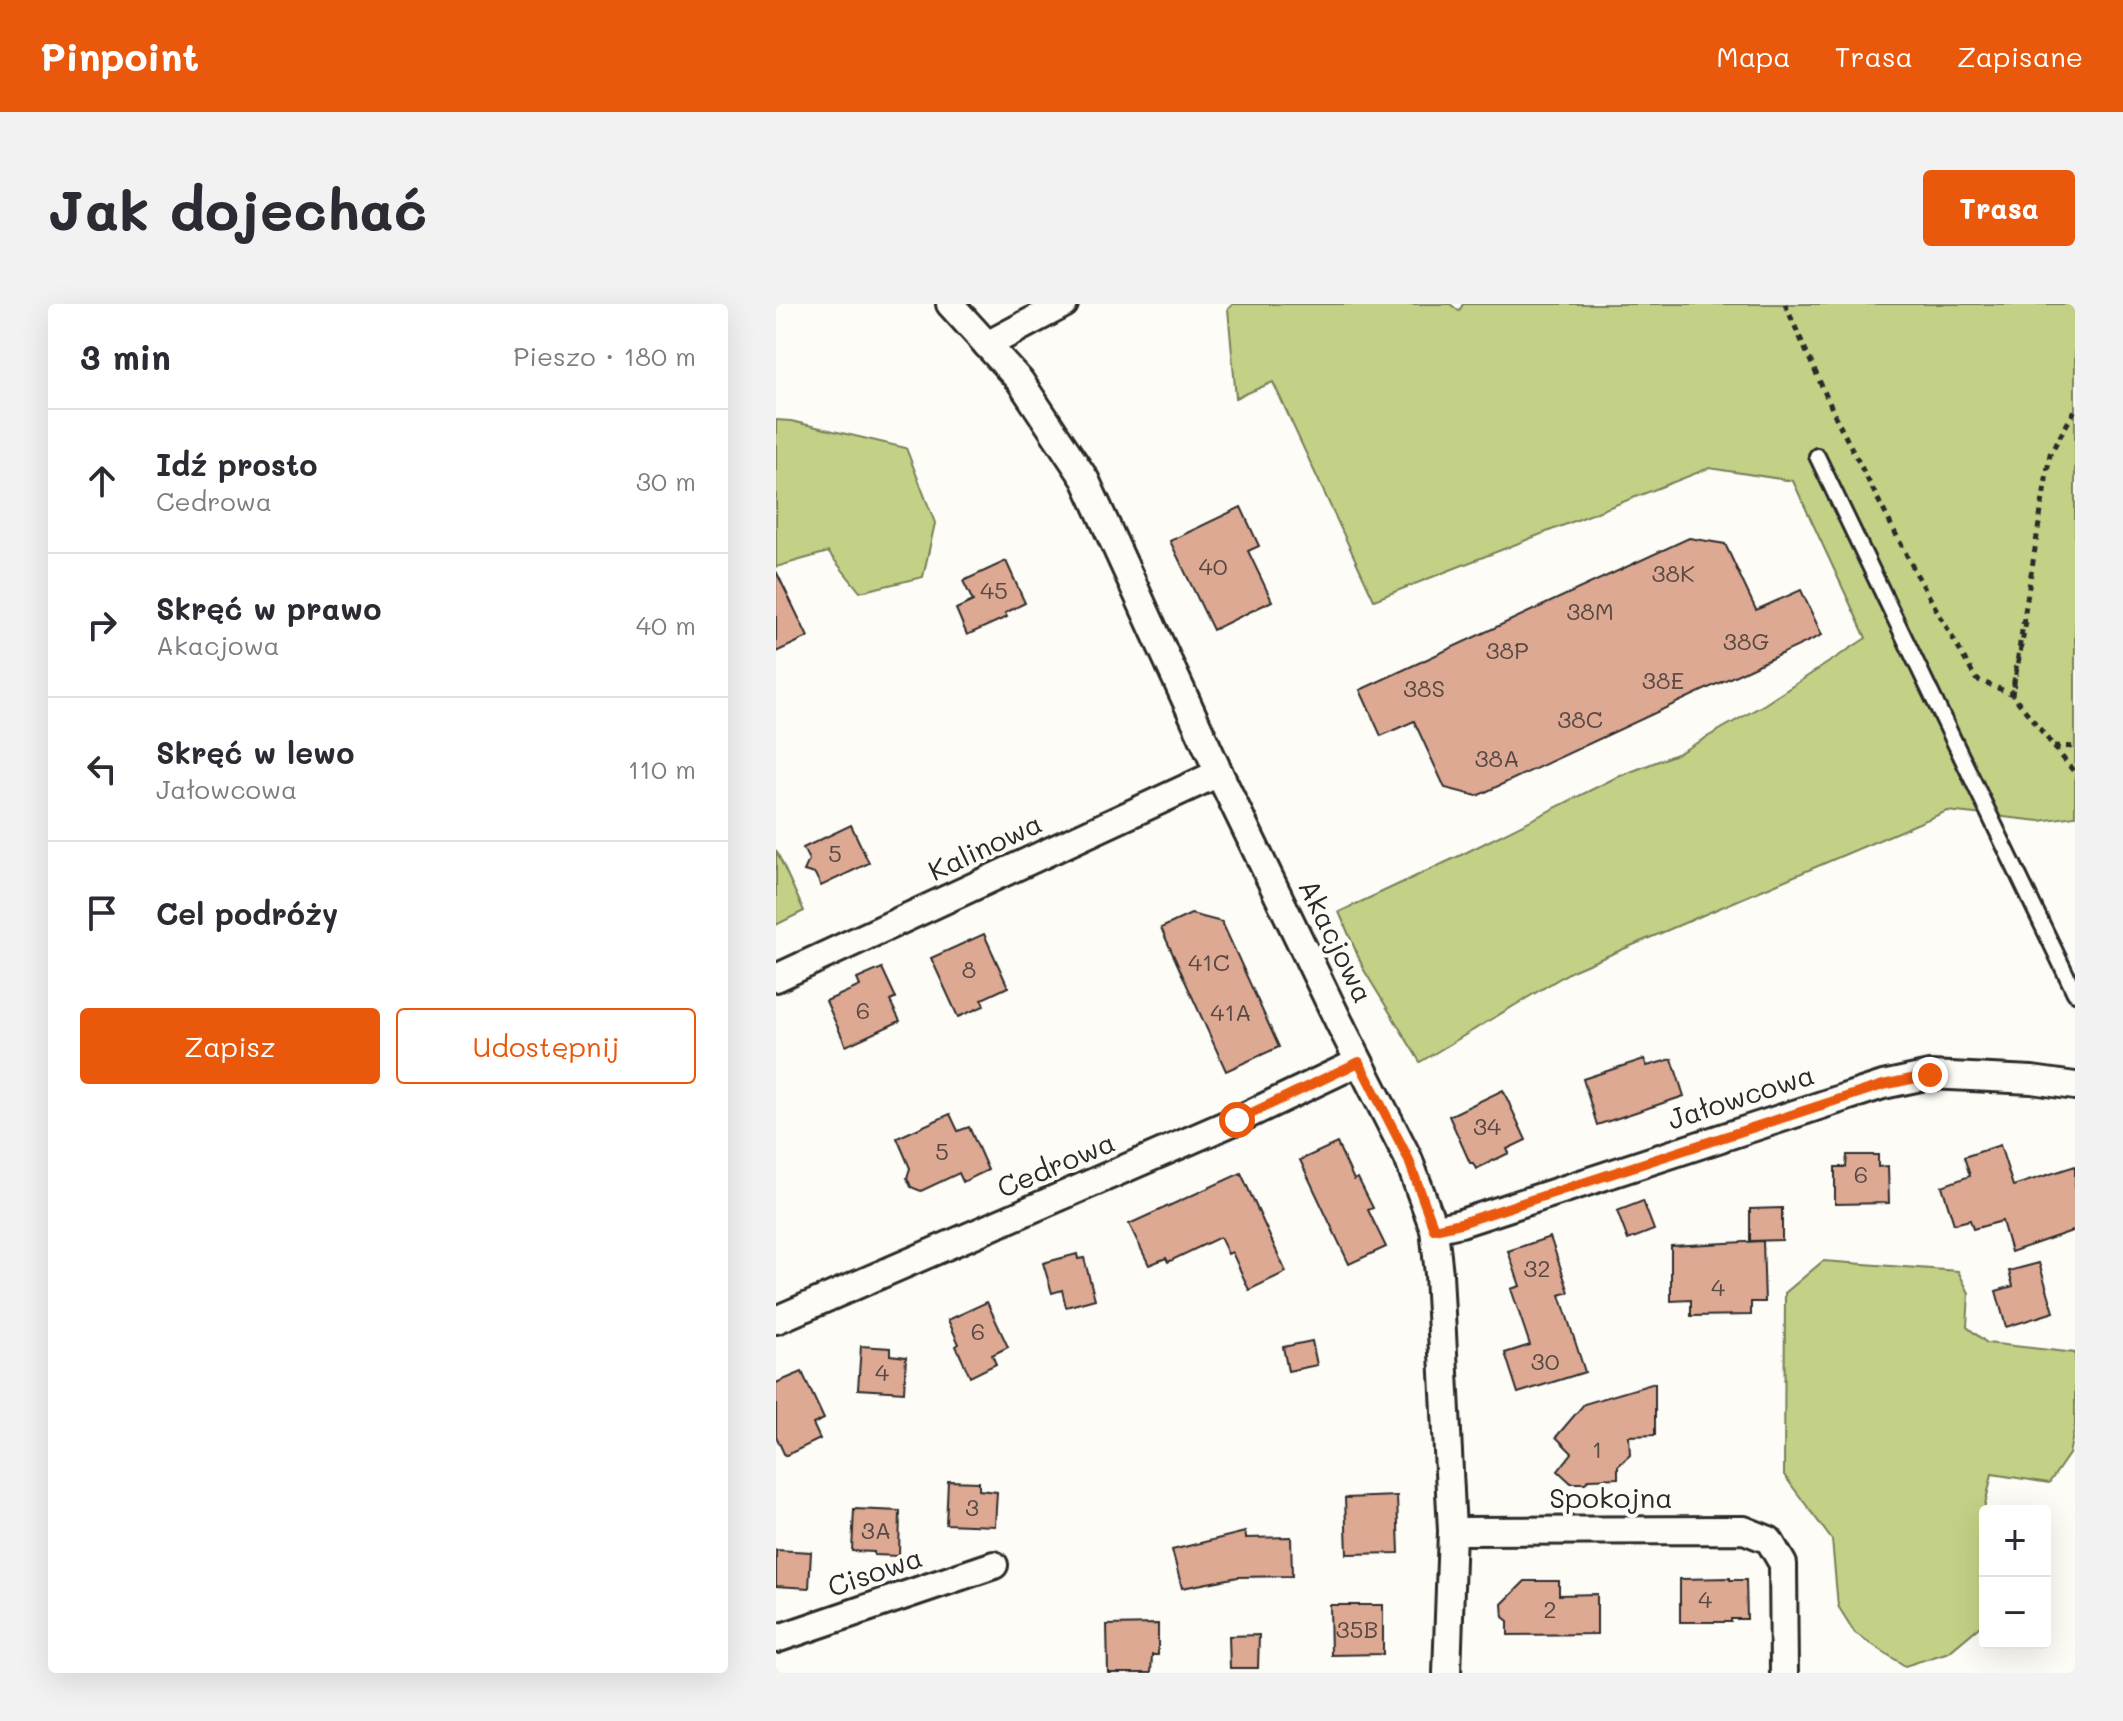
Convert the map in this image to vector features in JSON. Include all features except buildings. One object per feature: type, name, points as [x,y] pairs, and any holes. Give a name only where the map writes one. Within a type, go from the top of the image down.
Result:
[{"type":"street","name":"Akacjowa","points":[[950,304],[1020,381],[1085,479],[1219,773],[1408,1158],[1434,1229],[1452,1531],[1447,1673]]},
{"type":"street","points":[[987,345],[1064,304]]},
{"type":"street","name":"Kalinowa","points":[[776,978],[1219,773]]},
{"type":"street","name":"Cedrowa","points":[[776,1320],[1237,1120],[1359,1062]]},
{"type":"street","name":"Jałowcowa","points":[[1434,1229],[1883,1085],[1930,1075],[2032,1080],[2075,1086]]},
{"type":"street","name":"Spokojna","points":[[1452,1531],[1744,1530],[1769,1540],[1783,1564],[1784,1673]]},
{"type":"street","name":"Cisowa","points":[[776,1639],[994,1565]]},
{"type":"lane","points":[[1817,456],[2075,993]]},
{"type":"path","points":[[1785,304],[1837,420],[1917,575],[1976,679],[2012,694],[2075,773]]},
{"type":"path","points":[[2012,694],[2050,454],[2075,410]]},
{"type":"path","points":[[2012,694],[2026,622]]},
{"type":"path","points":[[2053,746],[2075,747]]},
{"type":"green space","points":[[1233,304],[1450,304],[1459,311],[1463,304],[2075,304],[2075,816],[2040,821],[1947,811],[1572,971],[1420,1062],[1364,970],[1339,912],[1615,778],[1679,753],[1765,704],[1866,638],[1793,481],[1709,468],[1374,600],[1273,382],[1236,398],[1228,309]]},
{"type":"green space","points":[[776,420],[906,448],[935,523],[923,577],[860,592],[828,552],[776,567]]},
{"type":"green space","points":[[776,850],[804,911],[776,925]]},
{"type":"green space","points":[[1823,1261],[1958,1271],[1969,1293],[1967,1327],[1987,1343],[2075,1353],[2075,1425],[2069,1454],[2049,1483],[1992,1474],[1985,1505],[1979,1505],[1979,1627],[1949,1652],[1905,1666],[1855,1633],[1838,1606],[1832,1540],[1784,1475],[1785,1293]]},
{"type":"route","points":[[1237,1120],[1359,1062],[1408,1158],[1434,1229],[1461,1223],[1883,1085],[1930,1075]]}]
